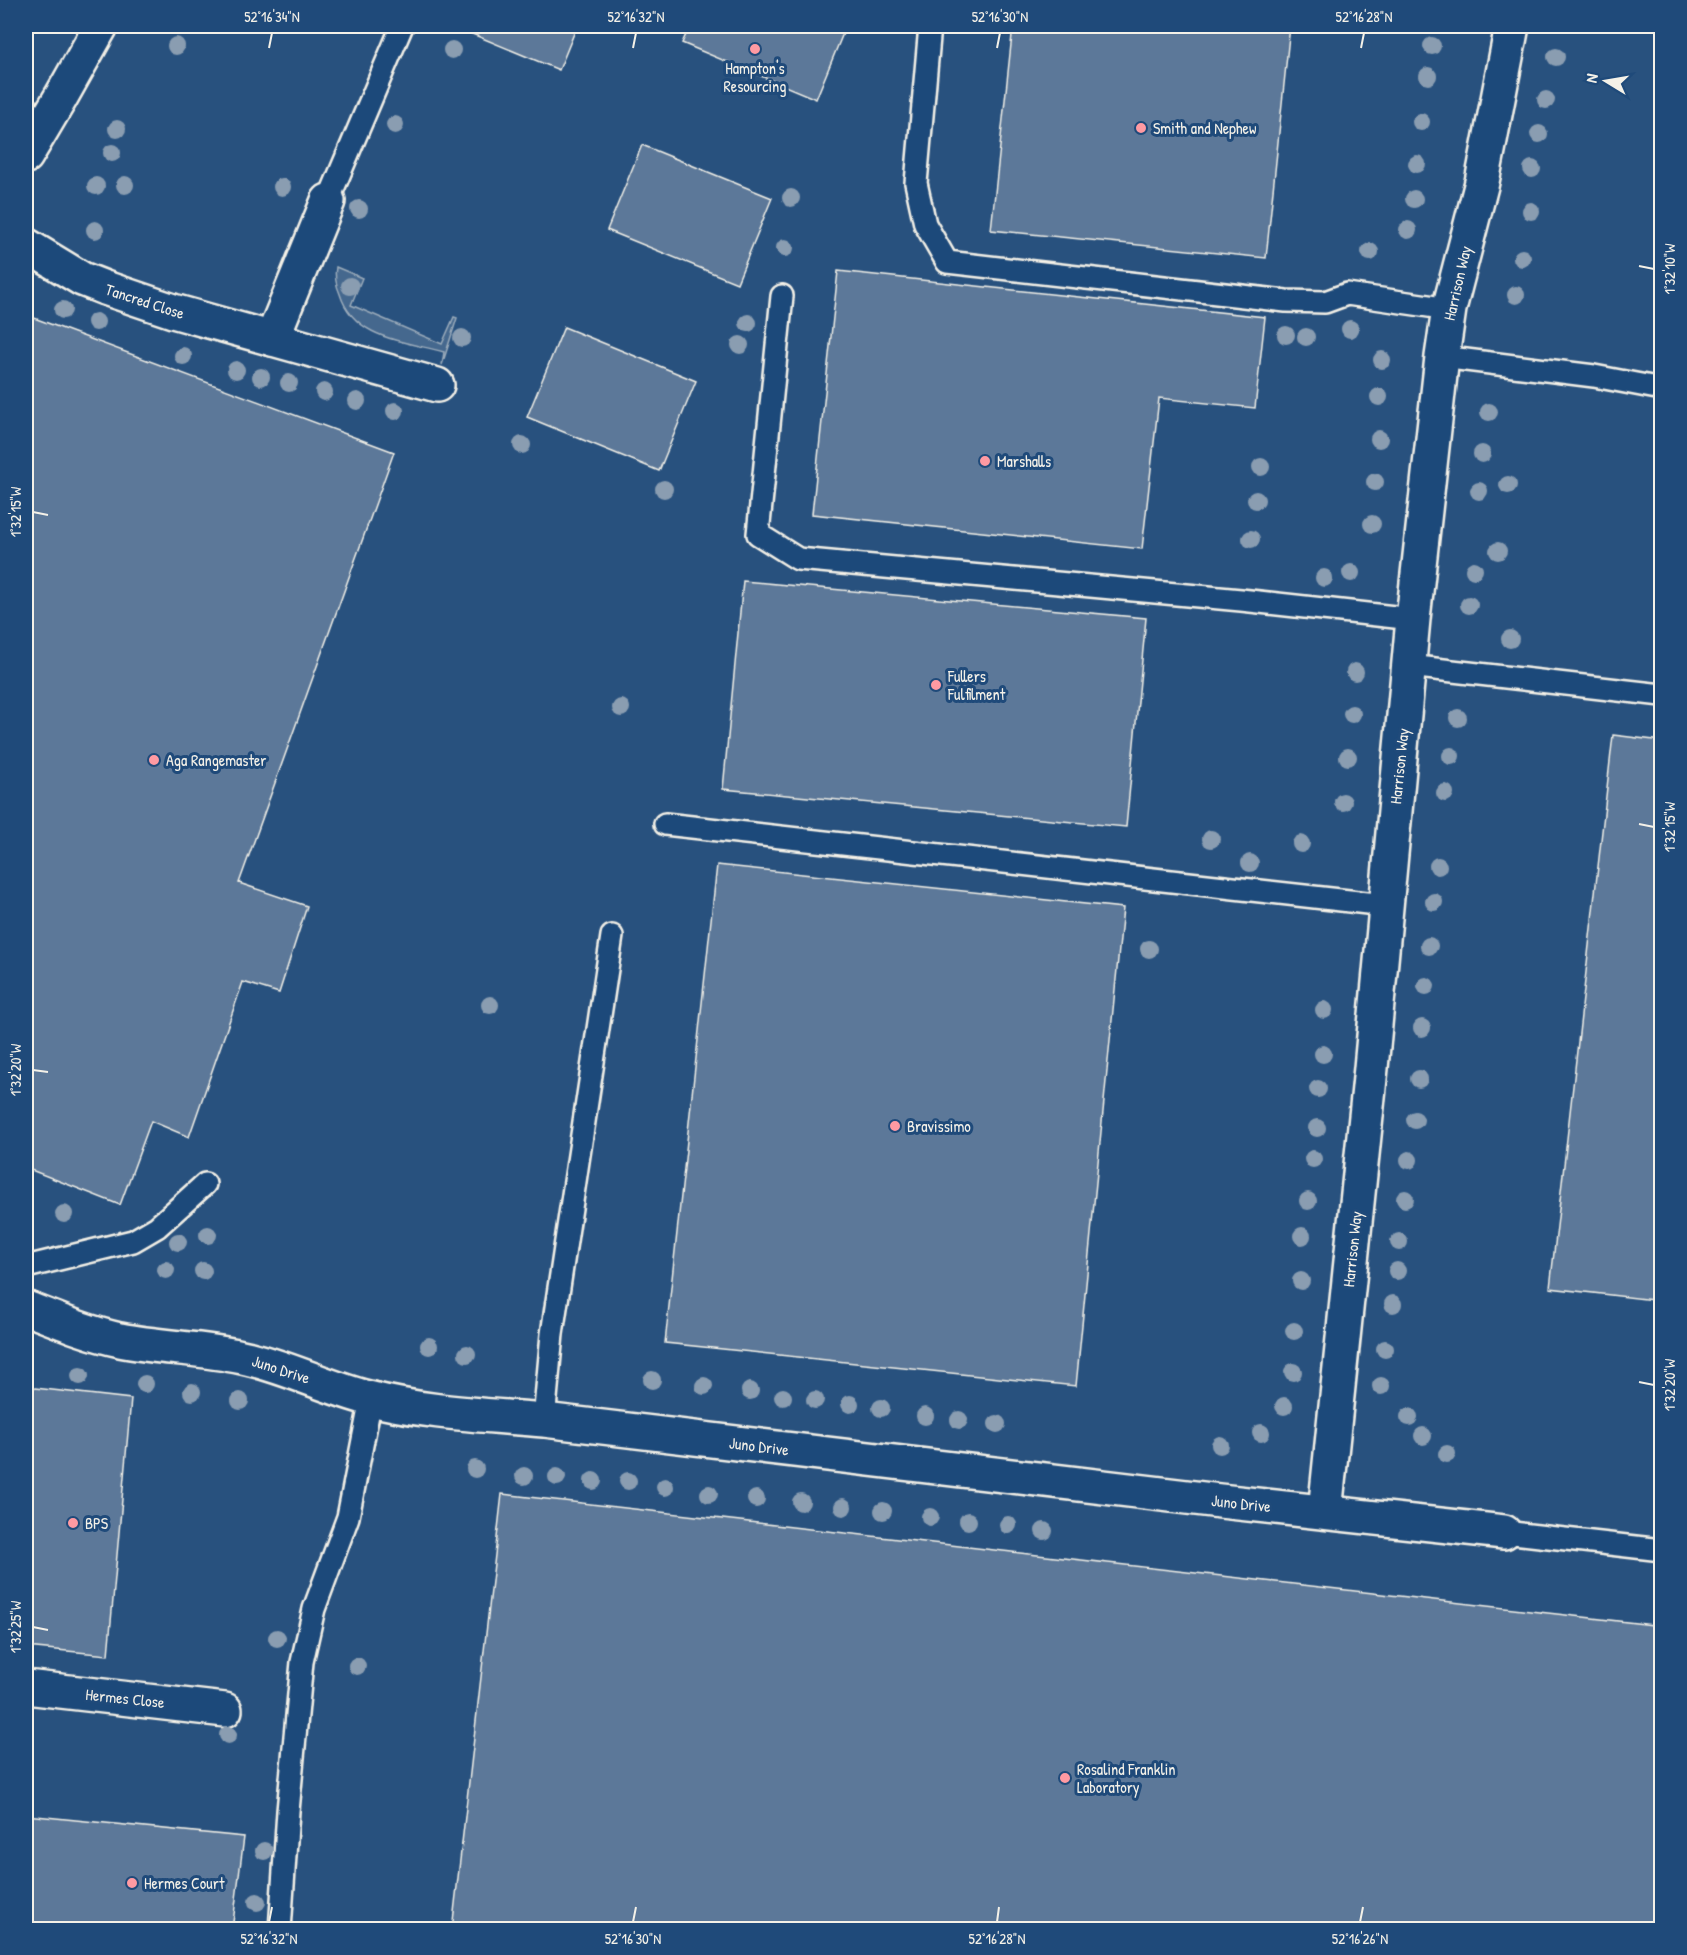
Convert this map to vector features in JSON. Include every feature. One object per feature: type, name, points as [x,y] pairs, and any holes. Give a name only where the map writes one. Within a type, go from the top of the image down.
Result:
[{"type":"street","points":[[26,156],[62,98],[101,26]]},
{"type":"street","name":"Harrison Way","points":[[1325,1512],[1371,1068],[1413,619],[1442,357],[1449,309],[1482,182],[1512,26]]},
{"type":"street","points":[[272,339],[328,201]]},
{"type":"street","name":"Tancred Close","points":[[26,245],[82,279],[105,288],[173,311],[436,384]]},
{"type":"street","name":"Juno Drive","points":[[26,1308],[120,1340],[220,1352],[262,1362],[371,1399],[443,1411],[544,1420],[1173,1496],[1504,1532]]},
{"type":"street","name":"Hermes Close","points":[[26,1687],[225,1710]]},
{"type":"lane","points":[[328,201],[402,26]]},
{"type":"lane","points":[[930,26],[916,183],[925,224],[947,262],[1286,301],[1325,303],[1347,294],[1449,309]]},
{"type":"lane","points":[[782,296],[759,534],[798,559],[1241,600],[1413,619]]},
{"type":"lane","points":[[1442,357],[1594,376],[1662,389]]},
{"type":"lane","points":[[1409,666],[1662,695]]},
{"type":"lane","points":[[665,824],[1385,905]]},
{"type":"lane","points":[[544,1420],[550,1344],[612,936]]},
{"type":"lane","points":[[26,1267],[133,1241],[157,1227],[205,1184]]},
{"type":"lane","points":[[280,1929],[288,1811],[304,1653],[314,1609],[348,1516],[371,1399]]},
{"type":"lane","points":[[1504,1532],[1662,1550]]},
{"type":"shaded area","points":[[336,267],[362,278],[351,305],[442,344],[454,317],[457,318],[442,365],[444,352],[382,336],[357,320],[347,309],[336,284]]},
{"type":"building","points":[[473,26],[577,26],[559,70],[470,33]]},
{"type":"building","points":[[690,26],[846,26],[816,99],[682,43]]},
{"type":"building","name":"Smith and Nephew","points":[[1013,26],[1290,26],[1266,258],[991,230]]},
{"type":"building","points":[[642,145],[772,198],[737,283],[607,230]]},
{"type":"building","name":"Marshalls","points":[[838,271],[1265,317],[1255,408],[1159,398],[1142,549],[812,514]]},
{"type":"building","name":"Aga Rangemaster","points":[[26,315],[394,452],[239,883],[307,906],[279,993],[243,982],[189,1137],[151,1121],[120,1205],[26,1168]]},
{"type":"building","points":[[564,327],[696,381],[659,471],[527,417]]},
{"type":"building","name":"Fullers Fulfilment","points":[[743,581],[1146,618],[1126,827],[723,789]]},
{"type":"building","points":[[1613,735],[1662,741],[1662,1301],[1550,1288]]},
{"type":"building","name":"Bravissimo","points":[[717,865],[1123,908],[1076,1386],[665,1343]]},
{"type":"building","name":"BPS","points":[[26,1387],[131,1399],[108,1655],[26,1647]]},
{"type":"building","name":"Rosalind Franklin Laboratory","points":[[502,1494],[1662,1626],[1662,1930],[452,1930]]},
{"type":"building","name":"Hermes Court","points":[[26,1815],[244,1837],[232,1930],[26,1930]]},
{"type":"place","name":"Hampton's Resourcing","points":[[755,49]]},
{"type":"place","name":"Smith and Nephew","points":[[1141,128]]},
{"type":"place","name":"Marshalls","points":[[985,461]]},
{"type":"place","name":"Fullers Fulfilment","points":[[936,685]]},
{"type":"place","name":"Aga Rangemaster","points":[[154,760]]},
{"type":"place","name":"Bravissimo","points":[[895,1126]]},
{"type":"place","name":"BPS","points":[[73,1523]]},
{"type":"place","name":"Rosalind Franklin Laboratory","points":[[1065,1778]]},
{"type":"place","name":"Hermes Court","points":[[132,1883]]}]
